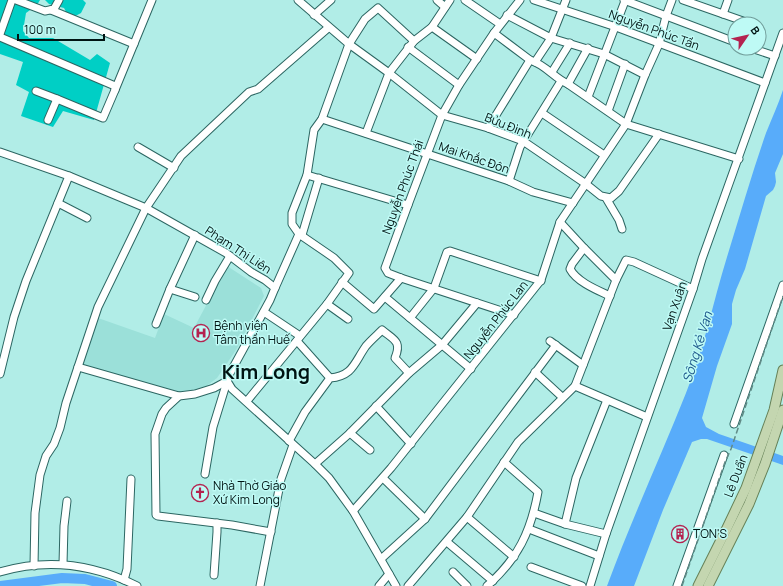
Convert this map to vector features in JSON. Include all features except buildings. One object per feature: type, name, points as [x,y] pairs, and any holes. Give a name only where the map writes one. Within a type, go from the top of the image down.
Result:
[{"type":"main road","name":"Lê Duẩn","points":[[698,586],[746,488],[764,433],[774,410],[783,370]]},
{"type":"main road","name":"Lê Duẩn","points":[[708,586],[749,504],[775,437],[783,410]]},
{"type":"street","points":[[12,0],[0,35],[112,84],[115,86],[115,90]]},
{"type":"street","points":[[16,0],[45,11],[51,10],[55,7],[59,0]]},
{"type":"street","name":"Bửu Đình","points":[[298,0],[328,28],[389,73],[442,115],[488,128],[523,142],[606,198]]},
{"type":"street","points":[[314,15],[331,0]]},
{"type":"street","points":[[438,0],[445,7]]},
{"type":"street","points":[[366,133],[389,73],[411,44],[432,27],[450,0]]},
{"type":"street","points":[[465,0],[500,24]]},
{"type":"street","name":"Nguyễn Phúc Thái","points":[[514,315],[401,278],[388,273],[385,268],[442,115],[459,85],[500,24],[520,0]]},
{"type":"street","name":"Nguyễn Phúc Tần","points":[[534,0],[616,26],[659,44],[765,83]]},
{"type":"street","points":[[488,128],[532,61],[551,38],[566,0]]},
{"type":"street","points":[[588,97],[616,26],[624,0],[727,39]]},
{"type":"street","name":"Nguyễn Phúc Lan","points":[[353,511],[411,444],[541,281],[560,222],[626,124],[659,44],[666,16],[672,0]]},
{"type":"street","points":[[683,0],[702,3],[729,16]]},
{"type":"street","points":[[723,14],[728,0]]},
{"type":"street","points":[[36,91],[103,118],[150,1]]},
{"type":"street","points":[[247,401],[327,304],[349,273],[334,258],[300,234],[292,224],[292,214],[307,175],[314,130],[322,119],[349,44],[365,19],[378,8],[411,44],[459,85]]},
{"type":"street","points":[[51,10],[134,44]]},
{"type":"street","points":[[507,15],[551,38],[604,54],[645,75]]},
{"type":"street","points":[[432,27],[477,59]]},
{"type":"street","points":[[34,566],[35,513],[40,475],[46,456],[54,444],[60,428],[86,338],[98,307],[146,208],[181,156],[249,92],[258,89],[328,28]]},
{"type":"street","points":[[494,33],[532,61],[552,72],[626,124],[739,159]]},
{"type":"street","name":"Vạn Xuân","points":[[590,586],[606,534],[647,416],[783,33]]},
{"type":"street","points":[[552,72],[570,43]]},
{"type":"street","points":[[509,181],[520,147],[588,48]]},
{"type":"street","points":[[767,53],[775,56]]},
{"type":"street","points":[[608,111],[625,64]]},
{"type":"street","points":[[48,120],[57,99]]},
{"type":"street","points":[[542,113],[604,155]]},
{"type":"street","name":"Mai Khắc Đôn","points":[[322,119],[509,181],[533,192],[573,203]]},
{"type":"street","points":[[622,229],[619,220],[606,198],[611,198],[619,192],[659,134]]},
{"type":"street","points":[[138,147],[174,168]]},
{"type":"street","name":"Phạm Thị Liên","points":[[0,152],[69,176],[146,208],[230,256],[250,272],[275,288],[264,312],[235,362],[223,390],[213,428],[205,474]]},
{"type":"street","points":[[307,175],[408,205]]},
{"type":"street","points":[[0,374],[14,317],[26,281],[69,176]]},
{"type":"street","points":[[275,288],[300,234],[319,178]]},
{"type":"street","points":[[58,204],[87,218]]},
{"type":"street","points":[[560,222],[616,280]]},
{"type":"street","points":[[156,324],[170,289],[195,235]]},
{"type":"street","points":[[584,248],[570,269],[575,276],[610,296]]},
{"type":"street","points":[[410,318],[434,288],[447,252],[450,251],[541,281]]},
{"type":"street","points":[[206,300],[230,256]]},
{"type":"street","points":[[408,586],[467,517],[518,442],[562,397],[575,386],[616,280],[626,260],[634,262],[693,289]]},
{"type":"street","points":[[342,282],[374,309],[401,278]]},
{"type":"street","points":[[734,424],[783,285]]},
{"type":"street","points":[[170,289],[195,297]]},
{"type":"street","points":[[385,297],[471,369]]},
{"type":"street","points":[[315,464],[350,433],[410,373],[442,345],[477,303]]},
{"type":"street","points":[[327,304],[348,320]]},
{"type":"street","points":[[264,312],[298,338],[330,378]]},
{"type":"street","points":[[260,586],[281,479],[291,443],[305,412],[330,378],[341,377],[347,373],[367,345],[382,330],[398,343],[399,349],[395,358],[410,373]]},
{"type":"street","points":[[382,559],[425,519],[535,372],[553,343],[583,365]]},
{"type":"street","points":[[78,367],[179,396],[195,394],[214,388],[227,381],[232,390],[247,401],[329,478],[353,511],[382,559],[396,586]]},
{"type":"street","points":[[535,372],[562,397]]},
{"type":"street","points":[[575,386],[647,416]]},
{"type":"street","points":[[179,396],[166,408],[162,414],[154,434],[156,515],[271,532]]},
{"type":"street","points":[[565,524],[576,478],[606,400]]},
{"type":"street","points":[[376,406],[411,444]]},
{"type":"street","points":[[350,433],[370,450]]},
{"type":"street","points":[[677,586],[724,455]]},
{"type":"street","points":[[447,542],[490,584],[514,557],[529,529],[538,492],[504,462]]},
{"type":"street","points":[[383,478],[425,519]]},
{"type":"street","points":[[124,580],[127,570],[131,479]]},
{"type":"street","points":[[63,564],[64,526],[67,501]]},
{"type":"street","points":[[534,513],[565,524],[606,534]]},
{"type":"street","points":[[467,517],[514,557]]},
{"type":"street","points":[[214,575],[217,523]]},
{"type":"street","points":[[529,529],[599,556]]},
{"type":"street","points":[[0,572],[48,564],[63,564],[91,569],[137,586]]},
{"type":"street","points":[[531,567],[582,586]]},
{"type":"street","points":[[453,572],[467,586]]},
{"type":"street","points":[[379,586],[389,574]]},
{"type":"shaded area","points":[[0,0],[40,0],[37,5],[26,13],[23,31],[29,38],[53,38],[90,60],[97,54],[110,63],[94,120],[63,111],[53,127],[21,116],[29,92],[16,85],[23,62],[0,54]]},
{"type":"shaded area","points":[[45,0],[83,0],[86,3],[81,13],[70,19],[64,8],[49,4]]},
{"type":"shaded area","points":[[783,90],[783,154],[775,173],[775,186],[766,196],[745,269],[736,290],[732,304],[732,324],[717,366],[702,418],[706,427],[719,434],[783,456],[783,465],[707,439],[692,442],[663,510],[634,586],[607,586],[692,376],[751,179],[766,133]]},
{"type":"shaded area","name":"Bệnh viện Tâm thần Huế","points":[[227,266],[261,288],[264,296],[236,350],[217,378],[205,387],[184,393],[82,365],[98,318],[155,338],[164,314],[194,328]]},
{"type":"waterway","points":[[0,586],[62,578],[85,579],[112,586]]},
{"type":"railway","points":[[682,586],[725,462],[731,449],[783,296]]},
{"type":"place","name":"Bệnh viện Tâm thần Huế","points":[[201,333]]},
{"type":"place","name":"Nhà Thờ Giáo Xứ Kim Long","points":[[200,493]]},
{"type":"place","name":"TON'S","points":[[680,534]]},
{"type":"district","name":"Kim Long","points":[[266,372]]},
{"type":"water label","name":"Sông Kẻ Vạn","points":[[697,347]]}]
